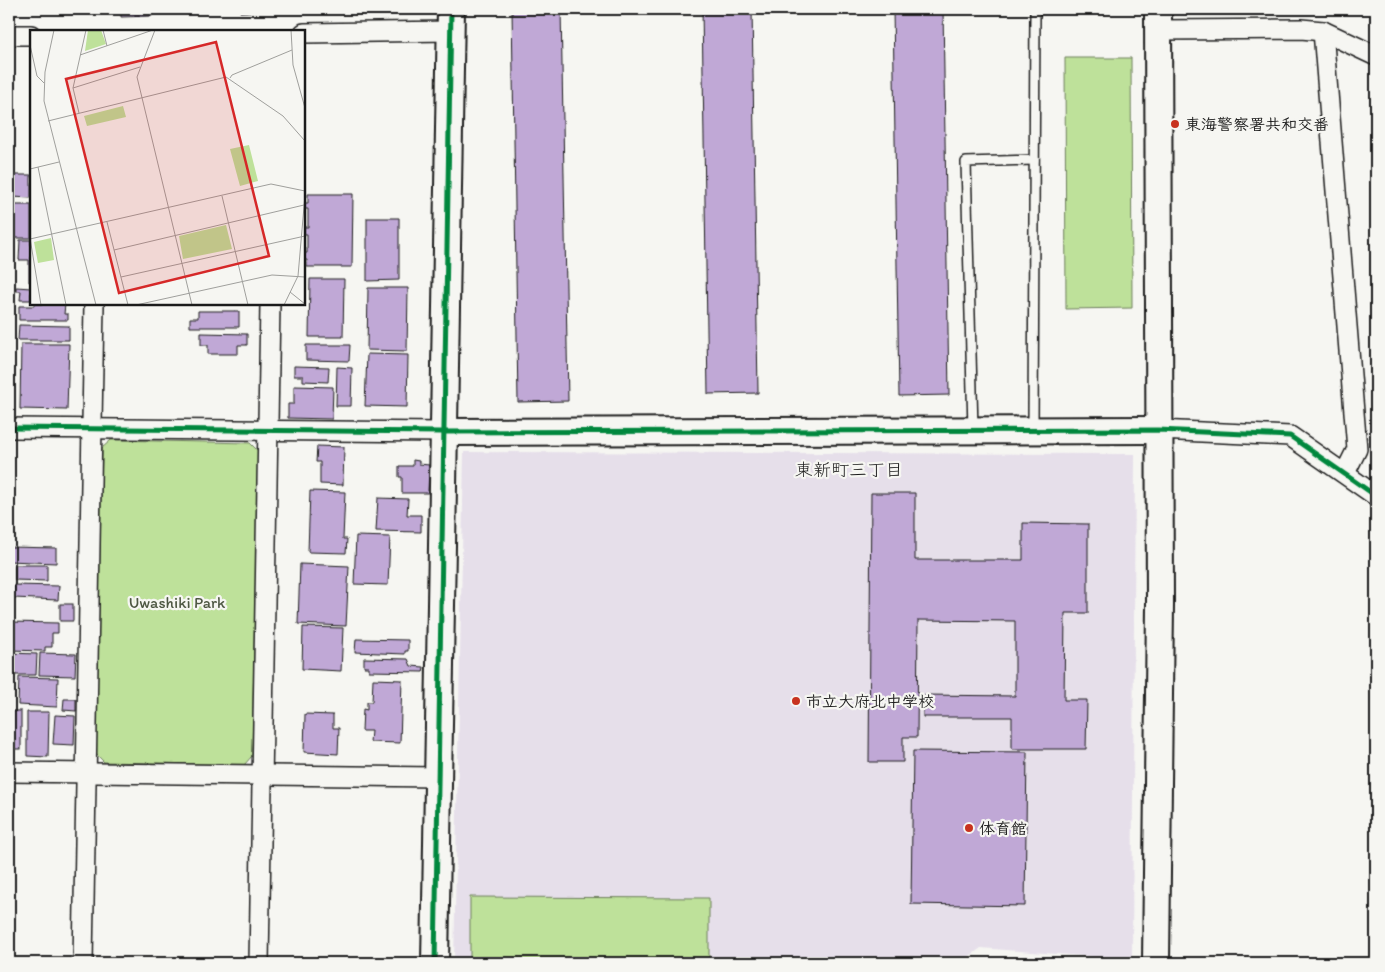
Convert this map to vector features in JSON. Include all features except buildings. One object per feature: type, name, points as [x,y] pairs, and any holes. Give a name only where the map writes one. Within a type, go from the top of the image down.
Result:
[{"type":"street","points":[[1156,963],[1160,605],[1158,19],[1323,31],[1376,56]]},
{"type":"street","points":[[305,34],[451,20],[442,432],[435,963]]},
{"type":"street","points":[[1323,31],[1357,449],[1345,473]]},
{"type":"street","points":[[9,35],[30,35]]},
{"type":"street","points":[[83,963],[94,305]]},
{"type":"street","points":[[260,963],[270,305]]},
{"type":"street","points":[[9,428],[268,432],[1033,432],[1158,430],[1290,436],[1376,496]]},
{"type":"street","points":[[9,772],[437,777]]},
{"type":"lane","points":[[1033,432],[1035,9]]},
{"type":"lane","points":[[973,432],[966,162],[1034,160]]},
{"type":"shaded area","name":"市立大府北中学校","points":[[464,452],[1135,454],[1132,960],[981,948],[960,963],[454,963]]},
{"type":"green space","points":[[1065,58],[1131,58],[1132,308],[1066,309]]},
{"type":"green space","name":"Uwashiki Park","points":[[111,440],[250,443],[258,451],[252,756],[244,765],[104,762],[96,754],[102,448]]},
{"type":"green space","points":[[470,897],[709,898],[709,963],[470,963]]},
{"type":"cycle path","points":[[435,963],[451,9]]},
{"type":"cycle path","points":[[9,428],[442,432],[1158,430],[1290,436],[1376,496]]},
{"type":"place","name":"東海警察署共和交番","points":[[1175,124]]},
{"type":"place","name":"市立大府北中学校","points":[[796,701]]},
{"type":"place","name":"体育館","points":[[969,828]]},
{"type":"district","name":"東新町三丁目","points":[[849,470]]}]
